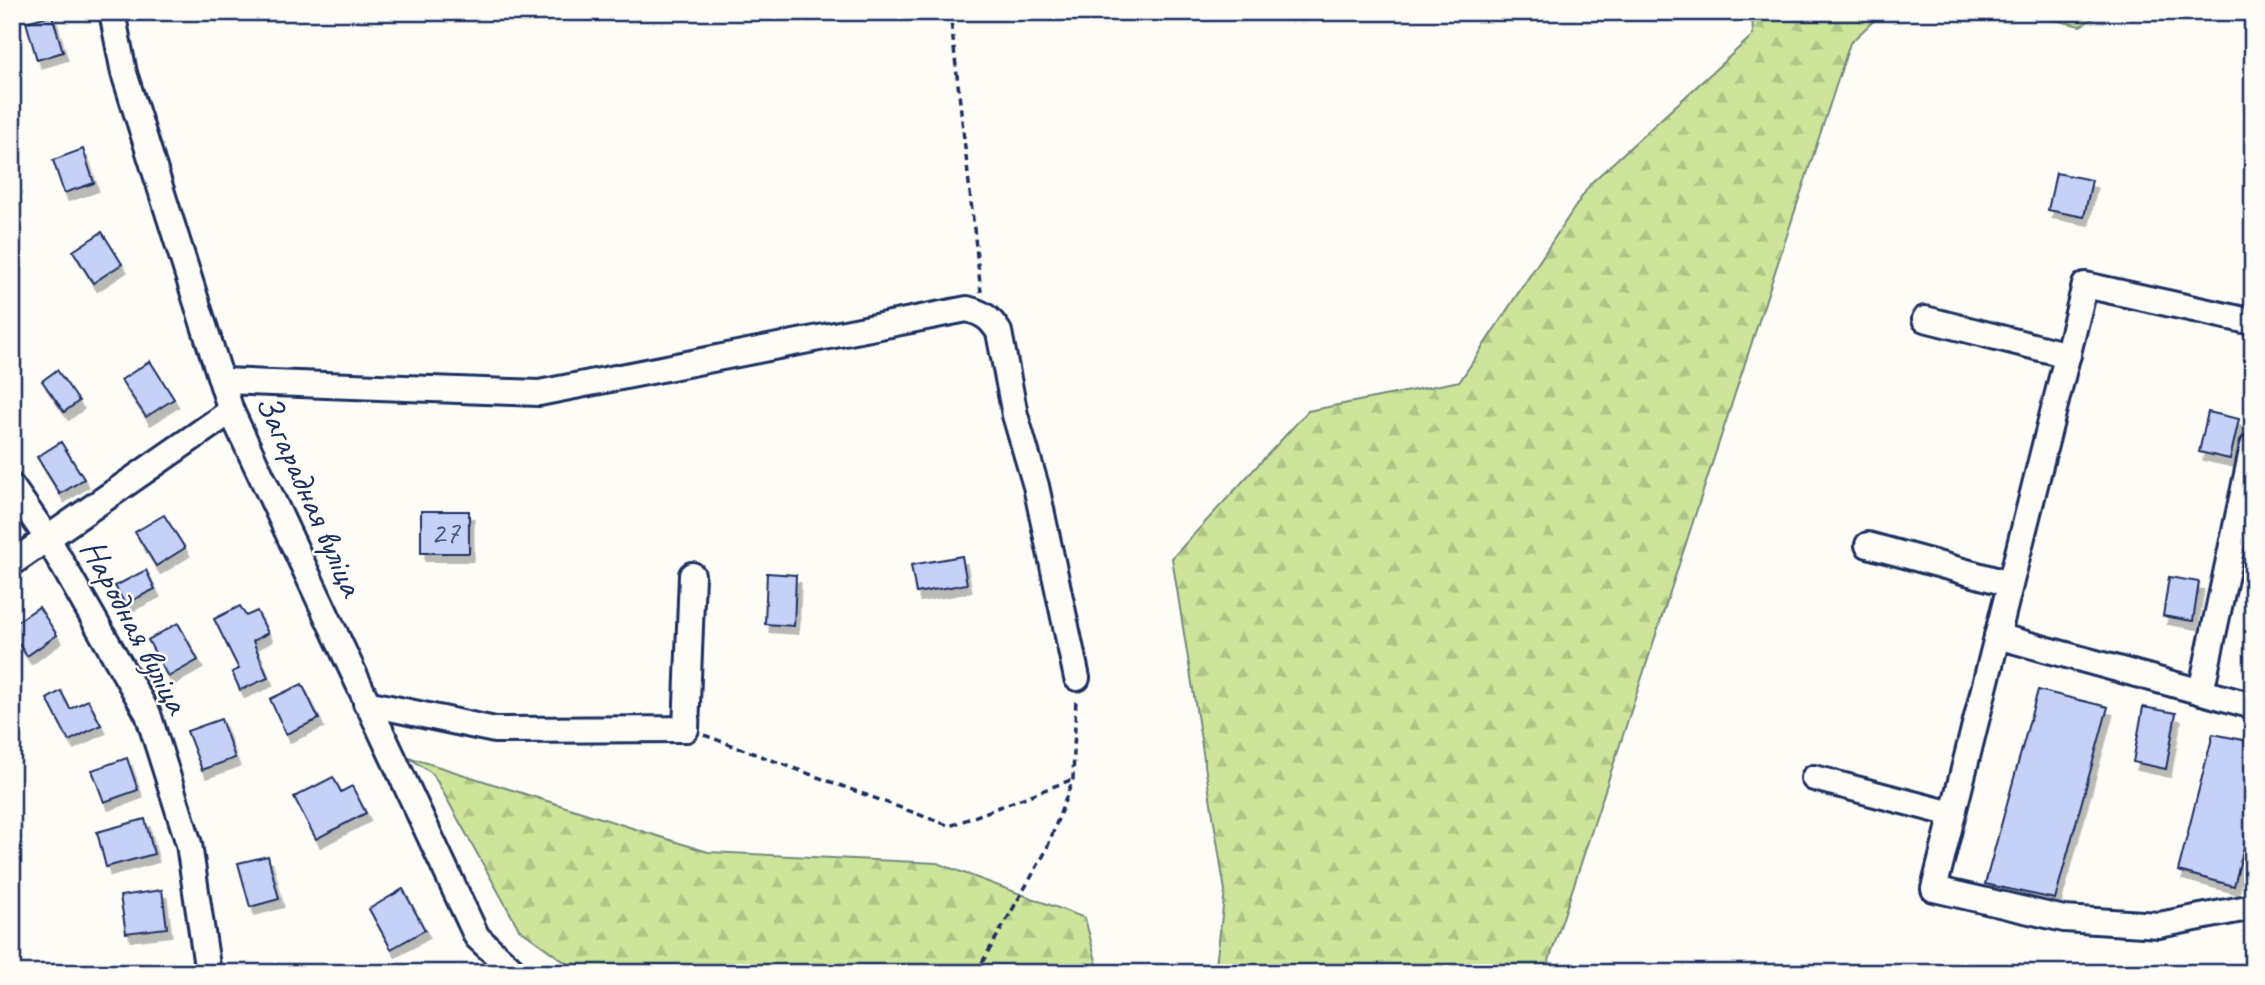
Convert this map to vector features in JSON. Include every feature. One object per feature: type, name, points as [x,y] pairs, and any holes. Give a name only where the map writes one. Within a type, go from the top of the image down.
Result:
[{"type":"street","name":"Загарадная вуліца","points":[[112,12],[124,73],[231,411],[477,937],[516,973]]},
{"type":"street","points":[[2253,322],[2085,285],[1934,889],[2064,919],[2160,925],[2253,907]]},
{"type":"street","points":[[222,381],[540,393],[967,309],[984,314],[999,332],[1015,415],[1036,486],[1077,678]]},
{"type":"street","points":[[1925,319],[2068,355]]},
{"type":"street","points":[[12,563],[231,411]]},
{"type":"street","points":[[2201,692],[2253,446]]},
{"type":"street","name":"Народная вуліца","points":[[12,487],[48,539],[148,714],[189,844],[208,973]]},
{"type":"street","points":[[1868,545],[2010,584]]},
{"type":"street","points":[[366,703],[495,730],[686,729],[692,575]]},
{"type":"street","points":[[1997,636],[2253,706]]},
{"type":"street","points":[[1814,778],[1952,814]]},
{"type":"street","points":[[477,937],[484,973]]},
{"type":"path","points":[[950,12],[984,314]]},
{"type":"path","points":[[976,973],[1046,850],[1073,779],[1077,678]]},
{"type":"path","points":[[686,729],[950,826],[1073,779]]},
{"type":"green space","points":[[1752,12],[1883,12],[1850,43],[1545,973],[1215,973],[1225,891],[1172,558],[1308,411],[1460,381],[1591,183],[1753,35]]},
{"type":"green space","points":[[2020,12],[2105,12],[2080,26]]},
{"type":"green space","points":[[408,757],[708,852],[937,863],[1085,918],[1099,973],[580,973],[519,929],[433,774]]},
{"type":"building","points":[[52,15],[63,52],[37,60],[26,22]]},
{"type":"building","points":[[83,149],[94,183],[64,193],[53,160]]},
{"type":"building","points":[[2056,173],[2092,180],[2084,217],[2048,210]]},
{"type":"building","points":[[102,232],[122,264],[93,283],[73,251]]},
{"type":"building","points":[[150,361],[174,399],[146,417],[121,380]]},
{"type":"building","points":[[57,370],[79,401],[64,412],[42,381]]},
{"type":"building","points":[[2208,412],[2239,419],[2230,459],[2199,452]]},
{"type":"building","points":[[61,442],[84,479],[60,494],[37,457]]},
{"type":"building","points":[[421,511],[469,511],[469,553],[421,553]]},
{"type":"building","points":[[164,515],[185,548],[156,566],[135,532]]},
{"type":"building","points":[[962,556],[967,584],[916,593],[911,565]]},
{"type":"building","points":[[146,570],[155,589],[125,604],[115,586]]},
{"type":"building","points":[[767,573],[796,575],[794,626],[765,624]]},
{"type":"building","points":[[2169,577],[2199,582],[2193,621],[2163,616]]},
{"type":"building","points":[[240,606],[246,616],[257,611],[268,633],[253,641],[268,678],[240,690],[232,672],[239,669],[214,619]]},
{"type":"building","points":[[39,607],[57,635],[27,656],[12,634],[12,625]]},
{"type":"building","points":[[178,623],[198,660],[168,677],[148,640]]},
{"type":"building","points":[[302,684],[319,719],[286,734],[270,699]]},
{"type":"building","points":[[2038,690],[2108,707],[2055,899],[1985,884]]},
{"type":"building","points":[[61,691],[70,709],[88,700],[101,725],[69,741],[47,699]]},
{"type":"building","points":[[2143,707],[2176,713],[2166,769],[2133,762]]},
{"type":"building","points":[[221,719],[235,758],[202,770],[187,731]]},
{"type":"building","points":[[2213,734],[2253,742],[2253,812],[2234,886],[2178,871]]},
{"type":"building","points":[[127,758],[138,790],[104,802],[92,770]]},
{"type":"building","points":[[333,777],[341,792],[352,786],[366,813],[316,839],[294,797]]},
{"type":"building","points":[[145,819],[154,854],[106,867],[97,832]]},
{"type":"building","points":[[268,856],[279,899],[250,907],[238,863]]},
{"type":"building","points":[[403,889],[425,930],[391,949],[369,909]]},
{"type":"building","points":[[162,890],[167,928],[126,933],[120,896]]}]
